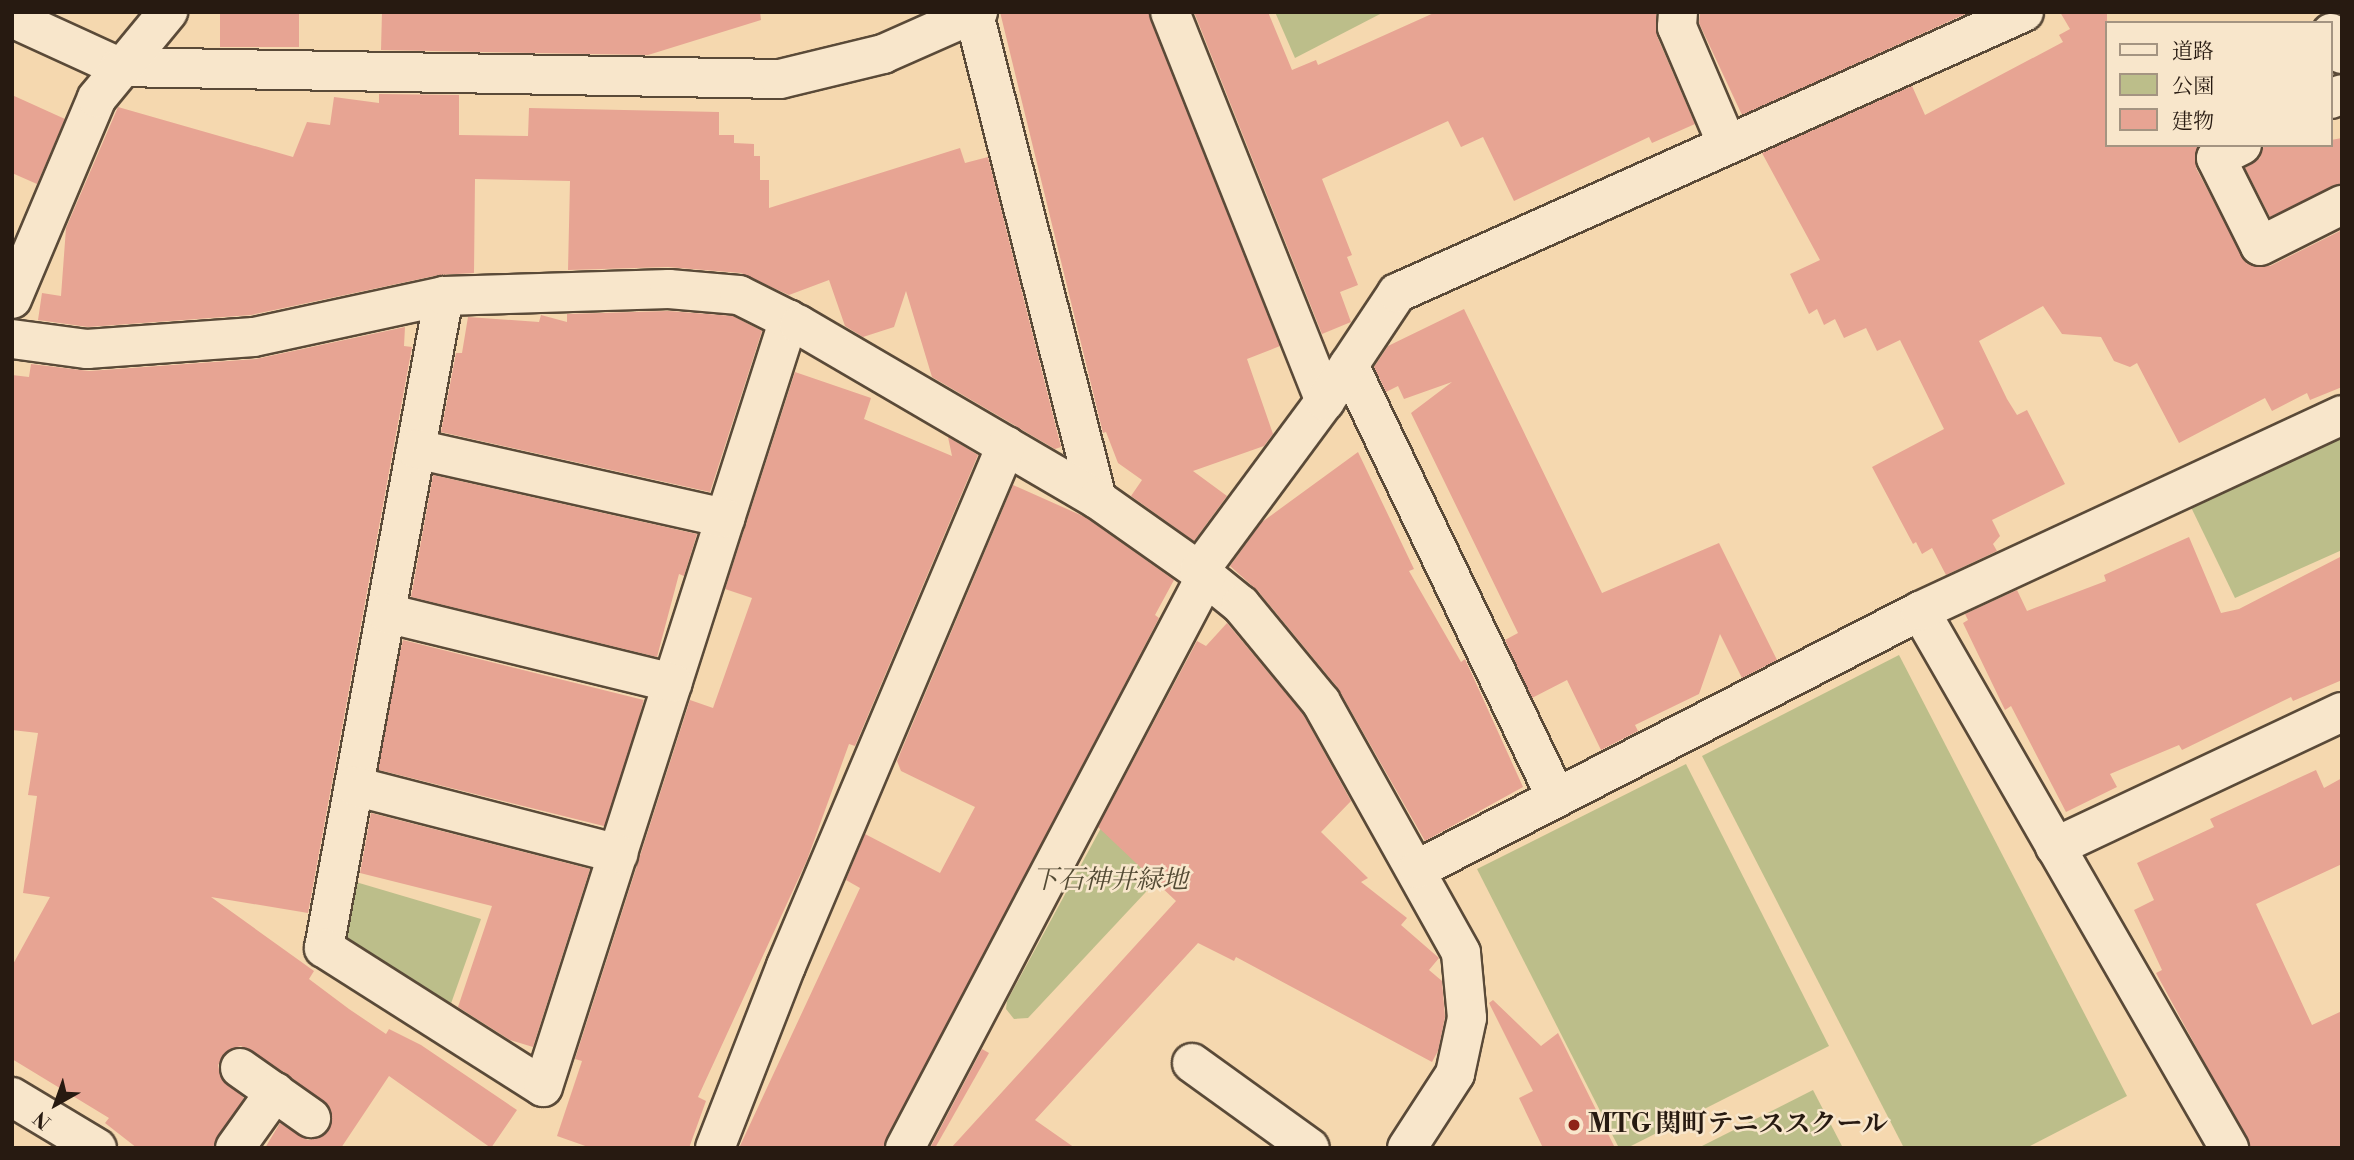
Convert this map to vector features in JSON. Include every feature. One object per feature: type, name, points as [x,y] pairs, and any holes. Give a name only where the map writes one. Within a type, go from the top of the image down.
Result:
[{"type":"street","points":[[12,299],[97,98],[119,67],[168,12]]},
{"type":"street","points":[[1170,12],[1325,401]]},
{"type":"street","points":[[1678,12],[1677,27],[1727,144]]},
{"type":"street","points":[[905,1148],[1202,574],[1325,401],[1397,293],[2024,12]]},
{"type":"street","points":[[15,17],[119,67],[780,79],[883,54],[976,13],[1097,499]]},
{"type":"street","points":[[2333,37],[2342,54]]},
{"type":"street","points":[[2238,147],[2216,158],[2259,246],[2342,205]]},
{"type":"street","points":[[12,339],[87,349],[254,337],[444,296],[669,289],[739,295],[789,319],[1097,499],[1202,574],[1241,605],[1321,702],[1418,869],[1461,953],[1467,1018],[1455,1074],[1407,1148]]},
{"type":"street","points":[[444,296],[324,948],[543,1087],[789,319]]},
{"type":"street","points":[[1349,365],[1556,798]]},
{"type":"street","points":[[1418,869],[1920,611],[2342,415]]},
{"type":"street","points":[[715,1148],[786,967],[1006,446]]},
{"type":"street","points":[[416,449],[725,518]]},
{"type":"street","points":[[1920,611],[2230,1148]]},
{"type":"street","points":[[386,613],[673,682]]},
{"type":"street","points":[[2055,847],[2342,712]]},
{"type":"street","points":[[354,786],[618,855]]},
{"type":"street","points":[[1192,1063],[1310,1148]]},
{"type":"street","points":[[240,1068],[312,1118]]},
{"type":"street","points":[[235,1148],[275,1092]]},
{"type":"street","points":[[12,1097],[97,1148]]},
{"type":"green space","points":[[1275,12],[1384,12],[1295,58]]},
{"type":"green space","points":[[2342,431],[2342,550],[2235,598],[2188,501]]},
{"type":"green space","points":[[1899,655],[2127,1096],[2026,1148],[1904,1148],[1702,756]]},
{"type":"green space","points":[[1686,764],[1829,1046],[1627,1148],[1619,1148],[1477,869]]},
{"type":"green space","name":"下石神井緑地","points":[[1101,828],[1158,879],[1028,1018],[1014,1019],[1006,1009],[1007,1001]]},
{"type":"green space","points":[[349,880],[481,919],[448,1012],[335,943]]},
{"type":"green space","points":[[1813,1090],[1843,1148],[1698,1148]]},
{"type":"building","points":[[220,12],[299,12],[299,47],[220,47]]},
{"type":"building","points":[[382,12],[760,12],[761,20],[648,55],[381,50]]},
{"type":"building","points":[[1000,12],[1149,12],[1280,346],[1247,359],[1273,434],[1264,446],[1193,471],[1227,496],[1194,541],[1131,496],[1142,480],[1118,463],[1106,432],[1103,433]]},
{"type":"building","points":[[1194,12],[1268,12],[1292,70],[1316,60],[1318,65],[1436,12],[1656,12],[1657,36],[1695,124],[1652,143],[1649,137],[1514,201],[1483,137],[1461,147],[1448,121],[1322,179],[1352,255],[1347,257],[1358,285],[1340,292],[1351,322],[1322,334]]},
{"type":"building","points":[[1700,12],[1970,12],[1742,115],[1699,23]]},
{"type":"building","points":[[2060,12],[2107,12],[2106,147],[2198,147],[2196,168],[2247,264],[2270,266],[2342,230],[2342,387],[2310,400],[2307,393],[2272,411],[2265,398],[2179,443],[2137,363],[2130,367],[2114,361],[2101,337],[2062,334],[2043,306],[1979,341],[2007,399],[2017,415],[2027,410],[2065,484],[1992,520],[2000,536],[1993,544],[1997,551],[1946,575],[1932,548],[1922,554],[1916,542],[1913,544],[1872,467],[1944,429],[1900,340],[1877,351],[1866,328],[1844,338],[1835,319],[1824,325],[1817,309],[1809,314],[1790,274],[1820,260],[1762,153],[1912,86],[1925,115],[2063,42],[2059,35],[2070,29]]},
{"type":"building","points":[[379,94],[459,95],[459,135],[528,136],[529,108],[719,112],[719,135],[734,135],[734,143],[754,144],[754,156],[760,156],[760,180],[769,180],[769,208],[960,148],[965,163],[988,157],[1061,447],[1055,449],[932,377],[906,291],[894,327],[863,337],[845,326],[829,280],[789,295],[741,273],[668,267],[568,270],[570,181],[475,179],[474,273],[439,275],[251,315],[88,327],[38,320],[42,293],[61,296],[66,228],[118,107],[293,157],[307,122],[330,125],[334,97],[379,103]]},
{"type":"building","points":[[12,95],[65,119],[37,184],[12,173]]},
{"type":"building","points":[[2342,138],[2342,183],[2270,217],[2245,168],[2260,158],[2263,147],[2333,147],[2333,140]]},
{"type":"building","points":[[1464,309],[1602,593],[1719,543],[1777,660],[1742,678],[1720,634],[1699,694],[1635,725],[1638,731],[1601,750],[1567,680],[1532,698],[1505,640],[1518,633],[1411,413],[1452,382],[1404,399],[1398,386],[1386,392],[1374,367],[1388,346]]},
{"type":"building","points":[[668,311],[733,316],[762,331],[710,492],[441,432],[456,353],[462,353],[468,317],[539,322],[541,315],[567,322],[567,314]]},
{"type":"building","points":[[405,327],[404,346],[412,347],[308,913],[211,897],[314,971],[309,979],[349,1009],[386,1034],[389,1029],[421,1045],[517,1110],[491,1148],[389,1076],[341,1148],[265,1148],[280,1123],[308,1140],[321,1137],[329,1130],[331,1109],[287,1074],[241,1046],[230,1049],[218,1065],[221,1078],[244,1098],[213,1148],[137,1148],[105,1123],[109,1118],[12,1059],[12,966],[50,897],[23,893],[37,796],[28,795],[38,733],[12,730],[12,375],[29,377],[31,364],[89,371],[256,359]]},
{"type":"building","points":[[795,372],[871,398],[864,419],[952,456],[948,437],[978,455],[855,746],[849,744],[807,860],[698,1097],[706,1101],[689,1148],[591,1148],[557,1136],[582,1061],[575,1059],[690,700],[713,708],[752,598],[725,589]]},
{"type":"building","points":[[1358,452],[1414,569],[1409,571],[1461,662],[1465,659],[1523,787],[1425,841],[1338,688],[1258,591],[1230,566],[1262,522]]},
{"type":"building","points":[[433,475],[697,534],[684,576],[679,574],[657,657],[411,597]]},
{"type":"building","points":[[1013,485],[1085,517],[1174,580],[1155,615],[1159,618],[883,1148],[739,1148],[860,888],[846,880],[865,834],[940,873],[975,807],[901,771],[897,761]]},
{"type":"building","points":[[2189,537],[2221,613],[2239,609],[2342,556],[2342,680],[2293,701],[2291,697],[2182,750],[2179,745],[2110,774],[2117,787],[2066,812],[2011,706],[2005,710],[1963,623],[1968,620],[1965,614],[2017,590],[2027,611],[2106,581],[2104,575]]},
{"type":"building","points":[[1227,623],[1303,714],[1351,801],[1321,832],[1368,878],[1361,882],[1407,918],[1401,925],[1439,958],[1429,970],[1442,981],[1445,1017],[1438,1051],[1432,1062],[1236,957],[1234,961],[1198,943],[1035,1120],[1075,1148],[951,1148],[1176,901],[1098,827],[1197,641],[1206,646]]},
{"type":"building","points":[[403,640],[644,700],[612,828],[371,768]]},
{"type":"building","points":[[2316,770],[2324,788],[2342,778],[2342,864],[2256,904],[2312,1025],[2342,1011],[2342,1148],[2251,1148],[2156,973],[2162,970],[2134,910],[2154,900],[2137,863],[2214,827],[2210,819]]},
{"type":"building","points":[[371,813],[590,869],[533,1047],[510,1040],[458,1007],[492,906],[360,873]]},
{"type":"building","points":[[1493,1000],[1541,1046],[1558,1033],[1615,1148],[1543,1148],[1519,1098],[1533,1091],[1489,1003]]},
{"type":"building","points":[[982,1049],[989,1053],[935,1148],[930,1148]]},
{"type":"place","name":"MTG 関町テニススクール","points":[[1574,1125]]}]
